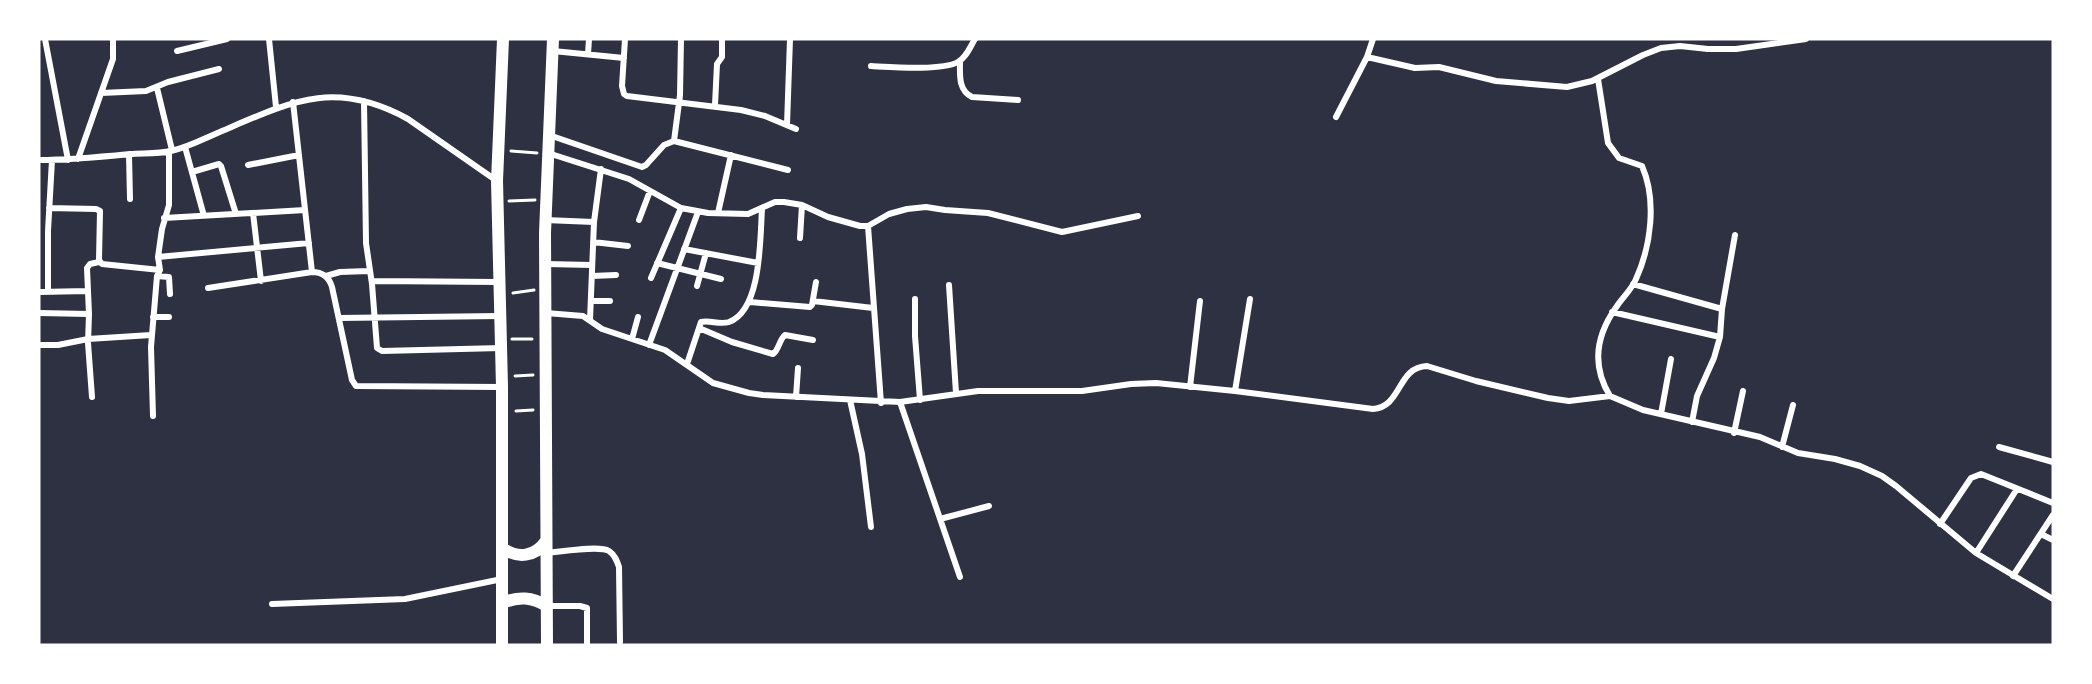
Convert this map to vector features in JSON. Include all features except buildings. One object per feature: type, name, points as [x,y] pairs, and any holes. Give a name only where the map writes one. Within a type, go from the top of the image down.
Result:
[{"type":"highway","points":[[502,645],[502,382],[497,150],[503,39]]},
{"type":"highway","points":[[547,645],[545,220],[552,45]]},
{"type":"highway","points":[[502,548],[509,553],[526,556],[546,547]]},
{"type":"highway","points":[[502,603],[511,599],[530,598],[547,606]]},
{"type":"street","points":[[45,39],[68,160]]},
{"type":"street","points":[[78,159],[113,59],[113,39]]},
{"type":"street","points":[[177,51],[227,39]]},
{"type":"street","points":[[268,39],[276,107]]},
{"type":"street","points":[[588,54],[589,39]]},
{"type":"street","points":[[625,39],[622,86],[624,94],[632,97],[716,105],[749,111],[796,129]]},
{"type":"street","points":[[674,141],[681,95],[681,39]]},
{"type":"street","points":[[716,105],[717,64],[722,57],[722,39]]},
{"type":"street","points":[[787,125],[790,39]]},
{"type":"street","points":[[975,39],[960,61],[961,84],[967,95],[1018,100]]},
{"type":"street","points":[[1336,117],[1367,57],[1372,39]]},
{"type":"street","points":[[1367,57],[1415,68],[1439,67],[1515,84],[1567,87],[1598,79],[1642,55],[1661,48],[1680,46],[1726,50],[1806,39]]},
{"type":"street","points":[[552,45],[588,54],[624,58]]},
{"type":"street","points":[[871,66],[937,67],[960,61]]},
{"type":"street","points":[[102,93],[146,91],[168,82],[219,69]]},
{"type":"street","points":[[1598,79],[1608,143],[1619,158],[1642,166],[1650,196],[1648,237],[1633,284],[1612,312],[1603,332],[1598,364],[1601,382],[1610,396]]},
{"type":"street","points":[[153,416],[151,336],[158,257],[164,218],[169,206],[170,151],[157,88]]},
{"type":"street","points":[[39,160],[68,160],[170,151],[185,147],[276,107],[328,97],[364,101],[394,112],[408,119],[497,181]]},
{"type":"street","points":[[364,101],[366,243],[378,350],[501,344]]},
{"type":"street","points":[[293,102],[312,272]]},
{"type":"street","points":[[549,135],[642,166],[646,165],[664,145],[674,141],[788,170]]},
{"type":"street","points":[[185,147],[204,216]]},
{"type":"street","points":[[548,153],[629,179],[681,208],[698,212],[748,214],[775,202],[802,205],[852,225],[868,226],[889,214],[917,207],[987,213],[1062,232],[1138,216]]},
{"type":"street","points":[[129,155],[130,199]]},
{"type":"street","points":[[248,165],[299,155]]},
{"type":"street","points":[[718,213],[731,155]]},
{"type":"street","points":[[48,292],[48,231],[52,160]]},
{"type":"street","points":[[192,172],[221,166],[236,214]]},
{"type":"street","points":[[590,320],[594,222],[601,170]]},
{"type":"street","points":[[639,220],[650,191]]},
{"type":"street","points":[[800,238],[802,205]]},
{"type":"street","points":[[49,208],[100,211],[99,261]]},
{"type":"street","points":[[651,278],[681,208]]},
{"type":"street","points":[[687,364],[699,328],[704,322],[721,323],[733,320],[750,302],[758,263],[762,208]]},
{"type":"street","points":[[164,218],[305,210]]},
{"type":"street","points":[[650,345],[698,212]]},
{"type":"street","points":[[253,213],[261,281]]},
{"type":"street","points":[[545,220],[594,222]]},
{"type":"street","points":[[868,226],[881,403]]},
{"type":"street","points":[[39,231],[48,231]]},
{"type":"street","points":[[1692,422],[1699,391],[1714,358],[1720,337],[1722,309],[1735,235]]},
{"type":"street","points":[[593,242],[628,246]]},
{"type":"street","points":[[158,257],[309,243]]},
{"type":"street","points":[[684,249],[758,263]]},
{"type":"street","points":[[697,286],[706,253]]},
{"type":"street","points":[[99,261],[102,264],[158,273],[168,277],[170,294]]},
{"type":"street","points":[[92,397],[88,339],[88,265],[99,261]]},
{"type":"street","points":[[657,263],[721,279]]},
{"type":"street","points":[[546,264],[592,265]]},
{"type":"street","points":[[208,288],[312,272],[326,276],[340,272],[369,271]]},
{"type":"street","points":[[592,276],[616,275]]},
{"type":"street","points":[[326,276],[332,286],[351,380],[356,386],[502,382]]},
{"type":"street","points":[[372,281],[500,288]]},
{"type":"street","points":[[750,302],[812,307],[816,282]]},
{"type":"street","points":[[1633,284],[1722,309]]},
{"type":"street","points":[[949,285],[956,393]]},
{"type":"street","points":[[39,292],[87,291]]},
{"type":"street","points":[[915,299],[915,343],[920,399]]},
{"type":"street","points":[[1235,390],[1250,299]]},
{"type":"street","points":[[591,301],[610,301]]},
{"type":"street","points":[[813,301],[873,308]]},
{"type":"street","points":[[1190,387],[1200,301]]},
{"type":"street","points":[[1612,312],[1720,337]]},
{"type":"street","points":[[39,313],[89,314]]},
{"type":"street","points":[[546,313],[579,315],[602,329],[665,350],[723,387],[749,393],[795,397],[881,403],[990,390],[1088,391],[1146,383],[1235,390],[1380,408],[1390,402],[1409,372],[1421,366],[1537,396],[1569,401],[1610,396],[1643,410],[1760,438],[1798,453],[1848,462],[1871,471],[1896,486],[1976,553],[2053,599]]},
{"type":"street","points":[[153,316],[169,317]]},
{"type":"street","points":[[339,318],[500,316]]},
{"type":"street","points":[[632,339],[638,318]]},
{"type":"street","points":[[699,328],[732,342],[773,354],[785,335],[813,340]]},
{"type":"street","points":[[39,345],[58,345],[88,339],[151,336]]},
{"type":"street","points":[[1661,414],[1671,359]]},
{"type":"street","points":[[795,397],[798,368]]},
{"type":"street","points":[[1734,433],[1743,392]]},
{"type":"street","points":[[850,400],[862,454],[871,527]]},
{"type":"street","points":[[900,402],[960,577]]},
{"type":"street","points":[[1782,447],[1793,405]]},
{"type":"street","points":[[1999,447],[2053,462]]},
{"type":"street","points":[[1940,524],[1973,476],[1981,474],[2053,502]]},
{"type":"street","points":[[1976,553],[2017,489]]},
{"type":"street","points":[[940,519],[989,506]]},
{"type":"street","points":[[2013,576],[2053,515]]},
{"type":"street","points":[[2041,534],[2053,540]]},
{"type":"street","points":[[546,547],[600,549],[615,556],[620,567],[620,642]]},
{"type":"street","points":[[272,604],[405,599],[502,579]]},
{"type":"street","points":[[547,606],[587,608],[587,645]]},
{"type":"path","points":[[497,150],[548,153]]},
{"type":"path","points":[[497,201],[546,199]]},
{"type":"path","points":[[500,288],[546,289]]},
{"type":"path","points":[[501,344],[546,338]]},
{"type":"path","points":[[502,382],[546,375]]},
{"type":"path","points":[[502,412],[546,409]]}]
